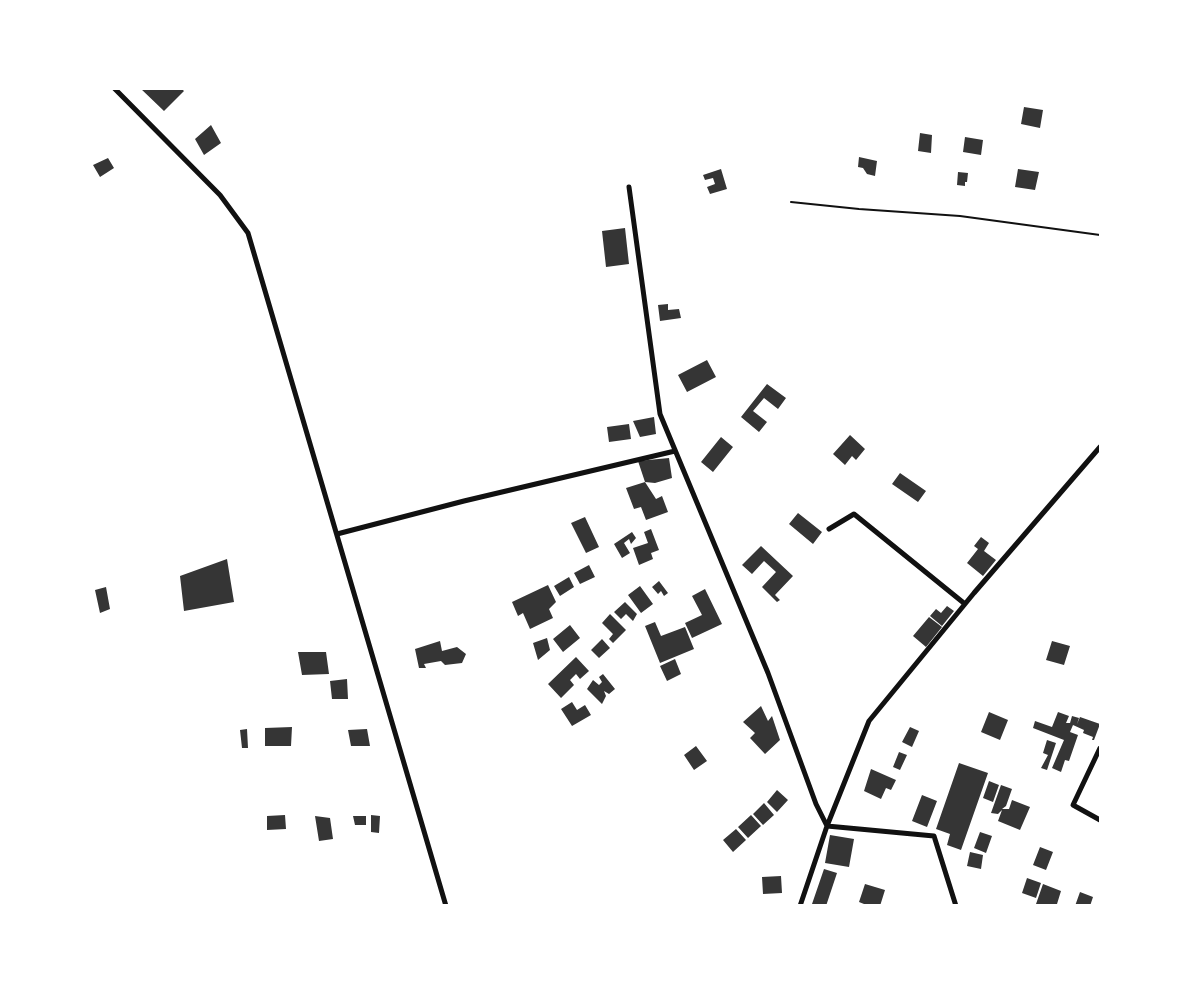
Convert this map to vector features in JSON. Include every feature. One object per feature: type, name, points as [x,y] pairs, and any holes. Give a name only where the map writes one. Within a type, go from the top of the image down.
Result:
[{"type":"street","points":[[114,88],[220,195],[248,233],[446,906]]},
{"type":"street","points":[[629,187],[660,414],[768,673],[816,804],[827,826]]},
{"type":"street","points":[[800,906],[827,826],[869,721],[965,604],[1101,447]]},
{"type":"street","points":[[337,534],[675,451]]},
{"type":"street","points":[[829,529],[854,514],[965,604]]},
{"type":"street","points":[[1101,748],[1073,804],[1101,820]]},
{"type":"street","points":[[827,826],[934,836],[956,906]]},
{"type":"path","points":[[791,202],[960,216],[1101,235]]},
{"type":"building","points":[[140,88],[181,88],[184,91],[164,111]]},
{"type":"building","points":[[1024,107],[1043,110],[1040,128],[1021,124]]},
{"type":"building","points":[[211,125],[221,143],[204,155],[195,139]]},
{"type":"building","points":[[920,133],[932,135],[931,153],[918,151]]},
{"type":"building","points":[[965,137],[983,140],[981,155],[963,152]]},
{"type":"building","points":[[859,157],[877,161],[875,176],[867,174],[863,168],[858,167]]},
{"type":"building","points":[[108,158],[114,168],[100,177],[93,165]]},
{"type":"building","points":[[721,169],[727,189],[710,194],[707,187],[715,184],[713,178],[705,180],[703,175]]},
{"type":"building","points":[[1018,169],[1039,172],[1035,190],[1015,187]]},
{"type":"building","points":[[958,172],[968,173],[965,186],[957,185]]},
{"type":"building","points":[[625,228],[629,264],[606,267],[602,231]]},
{"type":"building","points":[[668,304],[668,310],[679,309],[681,318],[660,321],[658,305]]},
{"type":"building","points":[[707,360],[716,377],[687,392],[678,375]]},
{"type":"building","points":[[767,384],[786,398],[778,409],[764,398],[753,411],[767,422],[759,432],[741,417]]},
{"type":"building","points":[[654,417],[656,434],[640,437],[633,421]]},
{"type":"building","points":[[629,424],[631,439],[609,442],[607,427]]},
{"type":"building","points":[[850,435],[865,449],[856,460],[852,456],[845,465],[833,454]]},
{"type":"building","points":[[721,437],[733,447],[713,472],[701,462]]},
{"type":"building","points":[[669,458],[672,478],[655,483],[645,482],[638,461]]},
{"type":"building","points":[[900,473],[926,491],[918,502],[892,484]]},
{"type":"building","points":[[645,482],[656,499],[662,496],[668,512],[646,520],[641,507],[634,509],[626,488]]},
{"type":"building","points":[[798,513],[822,532],[813,544],[789,524]]},
{"type":"building","points":[[585,517],[599,547],[586,553],[571,523]]},
{"type":"building","points":[[651,529],[659,550],[651,553],[653,559],[639,565],[633,548],[648,543],[644,532]]},
{"type":"building","points":[[632,532],[636,538],[631,544],[629,539],[624,543],[630,553],[622,558],[614,544]]},
{"type":"building","points":[[981,537],[989,543],[984,551],[996,560],[983,576],[967,563],[978,549],[974,546]]},
{"type":"building","points":[[761,546],[793,576],[775,595],[780,600],[777,602],[762,587],[776,572],[764,561],[752,574],[742,565]]},
{"type":"building","points":[[227,559],[234,602],[184,611],[180,576]]},
{"type":"building","points":[[589,565],[595,577],[580,584],[574,573]]},
{"type":"building","points":[[569,577],[574,587],[560,596],[554,586]]},
{"type":"building","points":[[659,581],[668,593],[664,596],[661,591],[658,594],[652,587]]},
{"type":"building","points":[[548,585],[556,602],[549,609],[553,618],[530,629],[523,613],[518,616],[512,602]]},
{"type":"building","points":[[640,586],[653,604],[641,613],[628,595]]},
{"type":"building","points":[[106,587],[110,609],[100,613],[95,590]]},
{"type":"building","points":[[705,589],[722,624],[692,638],[685,623],[702,615],[692,596]]},
{"type":"building","points":[[625,602],[637,614],[633,621],[626,614],[621,619],[614,612]]},
{"type":"building","points":[[947,606],[954,611],[942,626],[930,616],[936,609],[941,613]]},
{"type":"building","points":[[610,614],[626,630],[613,643],[609,639],[613,634],[602,623]]},
{"type":"building","points":[[929,617],[942,627],[926,647],[913,636]]},
{"type":"building","points":[[655,622],[661,636],[685,627],[694,649],[660,663],[645,626]]},
{"type":"building","points":[[570,625],[580,638],[563,652],[553,639]]},
{"type":"building","points":[[547,638],[550,650],[538,660],[533,643]]},
{"type":"building","points":[[602,639],[610,648],[599,658],[591,650]]},
{"type":"building","points":[[440,641],[442,651],[457,647],[466,654],[462,663],[445,665],[441,661],[424,664],[426,668],[419,668],[415,649]]},
{"type":"building","points":[[1052,641],[1070,646],[1064,665],[1046,660]]},
{"type":"building","points":[[298,652],[326,652],[329,674],[302,675]]},
{"type":"building","points":[[576,657],[589,671],[580,679],[576,674],[570,680],[574,685],[561,698],[548,684]]},
{"type":"building","points":[[675,659],[681,674],[667,681],[660,666]]},
{"type":"building","points":[[603,674],[615,689],[609,694],[604,691],[606,696],[602,704],[587,689],[593,680],[599,685],[602,682],[599,677]]},
{"type":"building","points":[[347,679],[348,699],[332,699],[330,681]]},
{"type":"building","points":[[572,702],[577,710],[585,705],[591,715],[572,726],[561,709]]},
{"type":"building","points":[[761,706],[768,721],[772,716],[780,740],[765,754],[750,738],[755,733],[743,722]]},
{"type":"building","points":[[989,712],[1008,720],[1000,740],[981,732]]},
{"type":"building","points":[[1058,712],[1069,716],[1066,723],[1070,723],[1072,716],[1079,718],[1077,724],[1080,717],[1100,724],[1094,740],[1092,740],[1093,737],[1083,733],[1084,730],[1073,725],[1070,732],[1078,735],[1069,761],[1065,760],[1061,772],[1052,768],[1064,740],[1033,728],[1035,721],[1052,727]]},
{"type":"building","points":[[292,727],[291,746],[265,746],[265,728]]},
{"type":"building","points":[[910,727],[919,731],[912,747],[902,742]]},
{"type":"building","points":[[247,729],[248,748],[242,748],[240,730]]},
{"type":"building","points":[[367,729],[370,746],[351,746],[348,730]]},
{"type":"building","points":[[1047,740],[1056,743],[1047,770],[1041,768],[1048,755],[1043,753]]},
{"type":"building","points":[[696,746],[707,761],[694,770],[684,755]]},
{"type":"building","points":[[899,752],[907,755],[900,770],[893,767]]},
{"type":"building","points":[[959,763],[988,773],[961,850],[947,845],[950,834],[936,829]]},
{"type":"building","points":[[871,769],[896,780],[891,790],[886,788],[881,799],[864,791]]},
{"type":"building","points":[[989,781],[999,785],[993,802],[983,798]]},
{"type":"building","points":[[1001,785],[1012,789],[1006,806],[1002,809],[1009,809],[1012,800],[1030,807],[1020,830],[998,821],[1002,810],[998,814],[991,813]]},
{"type":"building","points":[[777,790],[788,800],[777,812],[767,802]]},
{"type":"building","points":[[922,795],[937,801],[927,827],[912,821]]},
{"type":"building","points":[[764,803],[774,815],[763,825],[753,814]]},
{"type":"building","points":[[285,815],[286,829],[267,830],[267,816]]},
{"type":"building","points":[[371,815],[380,816],[379,833],[371,832]]},
{"type":"building","points":[[751,815],[761,826],[748,838],[738,827]]},
{"type":"building","points":[[315,816],[330,818],[333,839],[319,841]]},
{"type":"building","points":[[353,816],[366,816],[366,825],[355,825]]},
{"type":"building","points":[[736,829],[746,840],[733,852],[723,840]]},
{"type":"building","points":[[980,832],[992,836],[986,853],[974,848]]},
{"type":"building","points":[[830,835],[854,839],[849,867],[825,863]]},
{"type":"building","points":[[1040,847],[1053,852],[1046,870],[1033,865]]},
{"type":"building","points":[[970,852],[983,855],[981,869],[967,866]]},
{"type":"building","points":[[824,869],[837,873],[826,906],[817,906],[812,904]]},
{"type":"building","points":[[781,876],[782,893],[763,894],[762,877]]},
{"type":"building","points":[[1027,878],[1041,883],[1036,898],[1022,893]]},
{"type":"building","points":[[865,884],[885,890],[880,906],[869,906],[859,902]]},
{"type":"building","points":[[1043,884],[1061,891],[1057,904],[1061,906],[1036,904]]},
{"type":"building","points":[[1080,892],[1093,897],[1090,906],[1075,906]]}]
